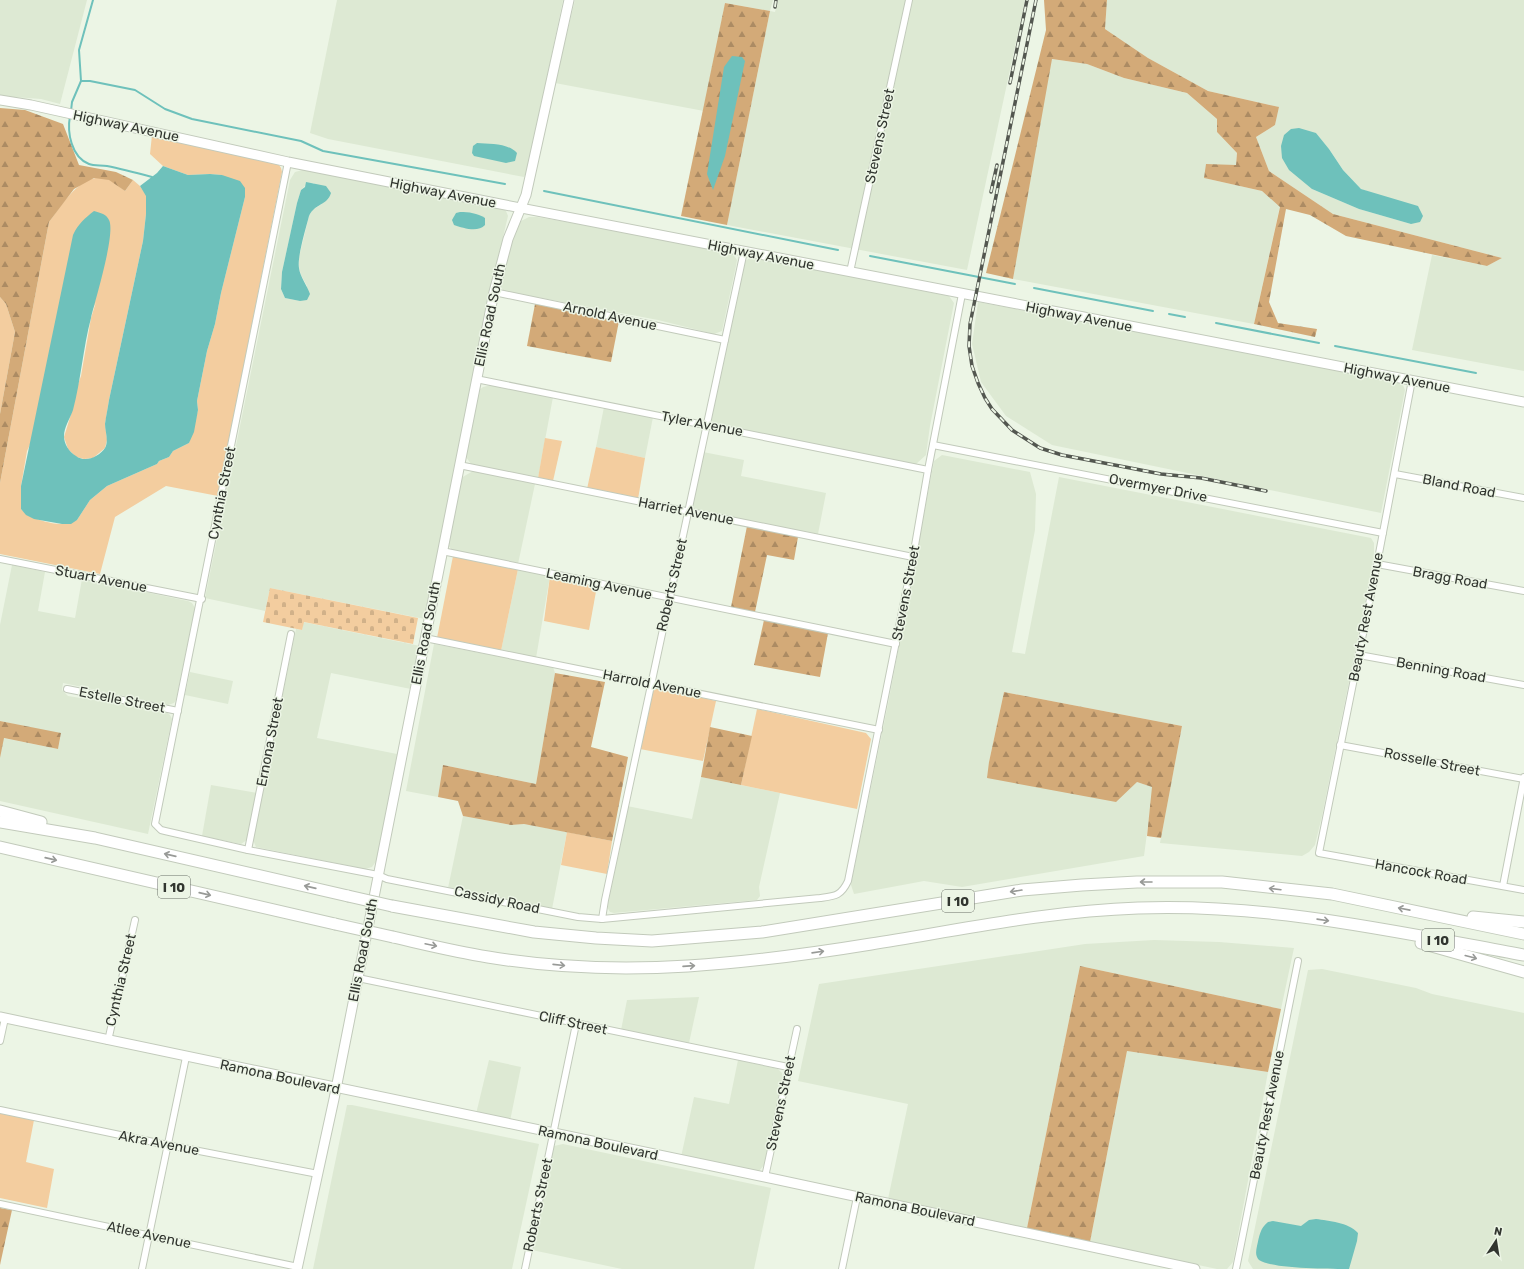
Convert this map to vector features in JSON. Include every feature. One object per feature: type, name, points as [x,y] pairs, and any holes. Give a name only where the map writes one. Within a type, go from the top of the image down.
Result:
[{"type":"highway","points":[[0,812],[95,838]]},
{"type":"highway","name":"I 10","points":[[0,822],[95,838],[392,906],[534,932],[596,938],[652,941],[762,932],[1022,890],[1137,882],[1222,882],[1332,894],[1524,934]]},
{"type":"highway","name":"I 10","points":[[0,847],[334,924],[487,957],[568,966],[636,968],[689,966],[805,954],[1036,917],[1088,911],[1189,907],[1242,910],[1352,924],[1524,955]]},
{"type":"highway","points":[[1423,912],[1524,922]]},
{"type":"highway","points":[[1352,924],[1524,972]]},
{"type":"street","name":"Ellis Road South","points":[[298,1268],[336,1088],[494,292],[508,240],[526,195],[568,0]]},
{"type":"street","name":"Stevens Street","points":[[850,272],[909,0]]},
{"type":"street","name":"Highway Avenue","points":[[0,100],[91,118],[288,162],[1524,402]]},
{"type":"street","name":"Cynthia Street","points":[[156,824],[288,162]]},
{"type":"street","name":"Roberts Street","points":[[602,919],[668,598],[744,251]]},
{"type":"street","name":"Arnold Avenue","points":[[494,292],[725,340]]},
{"type":"street","name":"Stevens Street","points":[[844,890],[848,881],[896,644],[962,294]]},
{"type":"street","name":"Tyler Avenue","points":[[476,379],[928,470]]},
{"type":"street","name":"Beauty Rest Avenue","points":[[1319,853],[1395,474],[1412,380]]},
{"type":"street","name":"Overmyer Drive","points":[[933,445],[1383,533]]},
{"type":"street","name":"Harriet Avenue","points":[[459,466],[913,557]]},
{"type":"street","name":"Bland Road","points":[[1395,474],[1524,498]]},
{"type":"street","name":"Leaming Avenue","points":[[442,551],[896,644]]},
{"type":"street","name":"Stuart Avenue","points":[[0,559],[202,599]]},
{"type":"street","name":"Bragg Road","points":[[1377,564],[1524,591]]},
{"type":"street","name":"Ernona Street","points":[[248,850],[291,634]]},
{"type":"street","name":"Harrold Avenue","points":[[425,638],[878,730]]},
{"type":"street","name":"Benning Road","points":[[1359,655],[1524,685]]},
{"type":"street","name":"Estelle Street","points":[[66,689],[178,711]]},
{"type":"street","name":"Rosselle Street","points":[[1340,745],[1524,779]]},
{"type":"street","points":[[1503,886],[1524,779]]},
{"type":"street","name":"Cassidy Road","points":[[156,824],[161,830],[248,850],[378,875],[387,879],[578,917],[602,919],[820,898],[834,896],[844,890]]},
{"type":"street","name":"Hancock Road","points":[[1319,853],[1524,890]]},
{"type":"street","name":"Cynthia Street","points":[[108,1041],[135,920]]},
{"type":"street","name":"Beauty Rest Avenue","points":[[1236,1269],[1298,960]]},
{"type":"street","name":"Cliff Street","points":[[358,978],[788,1067]]},
{"type":"street","points":[[0,1041],[2,1018]]},
{"type":"street","name":"Ramona Boulevard","points":[[2,1018],[765,1177],[1195,1269]]},
{"type":"street","name":"Roberts Street","points":[[525,1269],[576,1024]]},
{"type":"street","name":"Stevens Street","points":[[765,1177],[797,1029]]},
{"type":"street","points":[[142,1269],[148,1234],[186,1057]]},
{"type":"street","name":"Akra Avenue","points":[[0,1110],[318,1174]]},
{"type":"street","points":[[842,1269],[857,1197]]},
{"type":"street","name":"Atlee Avenue","points":[[0,1204],[148,1234],[298,1268]]},
{"type":"shaded area","points":[[0,0],[87,0],[60,104],[41,99],[0,96]]},
{"type":"shaded area","points":[[337,0],[563,0],[528,168],[524,177],[328,139],[310,133]]},
{"type":"shaded area","points":[[575,0],[773,0],[770,11],[725,3],[704,111],[555,83]]},
{"type":"shaded area","points":[[778,0],[1025,0],[967,270],[727,225],[770,11],[775,12]]},
{"type":"shaded area","points":[[1107,0],[1524,0],[1524,371],[1412,350],[1432,255],[1487,266],[1502,258],[1333,214],[1269,171],[1256,137],[1275,125],[1279,107],[1208,91],[1148,58],[1105,29]],"holes":[[[1316,133],[1343,170],[1361,189],[1369,192],[1411,224],[1359,209],[1312,189]]]},
{"type":"shaded area","points":[[1051,59],[1087,64],[1124,78],[1187,93],[1217,119],[1217,132],[1237,153],[1236,165],[1204,178],[1262,191],[1280,206],[1254,324],[1013,279]]},
{"type":"shaded area","points":[[306,169],[500,207],[506,211],[508,216],[490,292],[425,619],[270,588],[265,611],[205,598],[290,180],[295,172]],"holes":[[[308,183],[314,183],[322,204],[312,210],[309,216],[299,257],[301,275],[307,286],[300,301],[285,298],[281,289],[282,272],[301,190]]]},
{"type":"shaded area","points":[[529,217],[537,217],[638,234],[732,253],[737,260],[722,331],[714,334],[658,320],[504,291],[500,286],[508,254],[517,228],[521,221]]},
{"type":"shaded area","points":[[752,257],[949,296],[954,303],[930,426],[926,455],[916,464],[715,424],[712,421],[711,416],[743,265],[745,261]]},
{"type":"shaded area","points":[[978,302],[1398,381],[1403,385],[1405,390],[1381,513],[1052,445],[1006,416],[981,382],[972,344]]},
{"type":"shaded area","points":[[491,385],[553,397],[538,478],[501,472],[471,464],[466,457],[479,390],[483,387]]},
{"type":"shaded area","points":[[604,407],[653,417],[645,458],[596,447]]},
{"type":"shaded area","points":[[703,452],[744,460],[741,476],[826,493],[818,534],[693,509],[692,502]]},
{"type":"shaded area","points":[[942,455],[1030,472],[1036,494],[1035,530],[1012,652],[1025,654],[1059,477],[1371,538],[1374,543],[1374,557],[1322,816],[1315,845],[1309,852],[1302,856],[1160,843],[1182,726],[1004,692],[989,762],[1137,782],[1153,787],[1144,856],[962,887],[924,881],[854,894],[851,885],[889,699],[934,461]]},
{"type":"shaded area","points":[[473,471],[535,484],[518,564],[452,550],[448,545],[461,478]]},
{"type":"shaded area","points":[[12,565],[45,572],[38,611],[75,618],[82,579],[188,601],[192,603],[195,608],[176,700],[174,703],[168,705],[63,683],[62,690],[68,696],[165,711],[170,715],[172,719],[148,834],[0,801],[0,758],[3,738],[58,749],[61,734],[0,721],[0,625]]},
{"type":"shaded area","points":[[518,569],[550,576],[536,658],[501,651]]},
{"type":"shaded area","points":[[303,622],[420,646],[411,689],[331,673],[317,738],[397,754],[377,860],[372,867],[365,869],[256,847],[253,840],[296,629],[302,630]]},
{"type":"shaded area","points":[[434,644],[553,667],[555,673],[536,784],[443,765],[438,797],[406,791]]},
{"type":"shaded area","points":[[190,672],[233,681],[228,704],[185,695]]},
{"type":"shaded area","points":[[701,777],[780,793],[759,887],[760,896],[757,900],[614,913],[610,912],[606,903],[627,806],[692,819]]},
{"type":"shaded area","points":[[211,785],[257,793],[247,840],[241,844],[202,836]]},
{"type":"shaded area","points":[[463,816],[511,825],[524,824],[567,832],[552,909],[448,888]]},
{"type":"shaded area","points":[[1154,940],[1219,942],[1294,948],[1281,1009],[1080,966],[1027,1228],[888,1199],[908,1104],[798,1081],[819,984],[1085,944]]},
{"type":"shaded area","points":[[1322,969],[1416,988],[1432,994],[1524,1013],[1524,1269],[1253,1269],[1248,1261],[1308,970]]},
{"type":"shaded area","points":[[699,997],[689,1043],[621,1030],[627,1000]]},
{"type":"shaded area","points":[[1127,1051],[1268,1072],[1233,1262],[1227,1269],[1217,1269],[1090,1242]]},
{"type":"shaded area","points":[[489,1060],[521,1067],[510,1121],[476,1114]]},
{"type":"shaded area","points":[[738,1060],[778,1069],[782,1073],[783,1078],[764,1165],[759,1171],[753,1172],[681,1157],[694,1097],[729,1104]]},
{"type":"shaded area","points":[[347,1105],[539,1144],[512,1269],[313,1269]]},
{"type":"shaded area","points":[[563,1144],[771,1188],[754,1269],[622,1269],[532,1250],[554,1146]]},
{"type":"green space","points":[[1044,0],[1107,0],[1105,29],[1148,58],[1208,91],[1279,107],[1275,125],[1256,137],[1269,171],[1333,214],[1502,258],[1487,266],[1346,236],[1310,215],[1286,209],[1269,302],[1278,323],[1317,329],[1315,337],[1254,324],[1280,207],[1262,191],[1204,178],[1206,164],[1236,165],[1237,153],[1217,132],[1217,119],[1187,93],[1124,78],[1087,64],[1052,59],[1013,279],[986,273],[1046,30]]},
{"type":"green space","points":[[725,3],[770,11],[727,225],[681,216]]},
{"type":"green space","points":[[0,108],[25,110],[63,124],[79,165],[116,172],[133,180],[125,191],[109,180],[94,178],[74,189],[49,222],[0,483],[0,414],[15,332],[6,304],[0,297]]},
{"type":"green space","points":[[152,135],[277,162],[282,172],[218,496],[166,486],[115,517],[100,574],[0,554],[0,483],[49,222],[74,190],[91,179],[100,178],[110,180],[125,191],[133,180],[140,186],[146,195],[146,214],[143,241],[105,424],[107,440],[105,448],[93,458],[84,459],[76,457],[68,449],[64,437],[81,376],[91,318],[96,302],[27,451],[21,486],[21,509],[34,518],[51,523],[64,524],[77,520],[90,500],[107,486],[157,464],[159,461],[169,457],[173,451],[189,443],[198,410],[197,401],[207,351],[215,324],[221,293],[245,197],[222,175],[188,175],[163,166],[150,154]]},
{"type":"green space","points":[[0,297],[6,304],[15,332],[0,414]]},
{"type":"green space","points":[[535,304],[619,321],[611,362],[527,346]]},
{"type":"green space","points":[[545,438],[562,441],[553,481],[538,478]]},
{"type":"green space","points":[[596,447],[645,458],[638,499],[587,489]]},
{"type":"green space","points":[[747,526],[798,537],[794,560],[767,555],[755,612],[731,607]]},
{"type":"green space","points":[[453,556],[518,569],[501,651],[437,638]]},
{"type":"green space","points":[[550,576],[597,586],[589,630],[544,621]]},
{"type":"green space","points":[[270,588],[418,618],[413,644],[304,622],[302,630],[263,622]]},
{"type":"green space","points":[[764,620],[828,633],[820,677],[754,665]]},
{"type":"green space","points":[[555,673],[605,682],[591,747],[628,757],[612,841],[524,824],[511,825],[463,816],[458,801],[438,797],[443,765],[536,784]]},
{"type":"green space","points":[[659,688],[716,701],[703,761],[640,749],[650,692]]},
{"type":"green space","points":[[1004,692],[1182,726],[1161,838],[1147,836],[1152,787],[1137,782],[1116,802],[987,778]]},
{"type":"green space","points":[[757,709],[866,733],[871,739],[857,809],[741,785]]},
{"type":"green space","points":[[0,721],[61,733],[58,749],[4,738],[0,758]]},
{"type":"green space","points":[[710,727],[752,736],[741,785],[701,777]]},
{"type":"green space","points":[[567,832],[612,841],[607,874],[561,865]]},
{"type":"green space","points":[[1080,966],[1281,1009],[1268,1072],[1127,1051],[1090,1242],[1027,1228]]},
{"type":"green space","points":[[0,1113],[34,1120],[26,1162],[54,1169],[47,1208],[0,1198]]},
{"type":"green space","points":[[0,1208],[12,1210],[0,1265]]},
{"type":"water","points":[[732,56],[742,57],[745,61],[725,156],[713,190],[707,174],[724,67]]},
{"type":"water","points":[[1299,128],[1316,133],[1343,170],[1361,189],[1418,206],[1423,216],[1420,222],[1411,224],[1359,209],[1312,189],[1289,170],[1282,158],[1281,146],[1284,135],[1291,129]]},
{"type":"water","points":[[477,143],[509,147],[517,153],[515,161],[506,163],[474,156],[472,153],[473,146]]},
{"type":"water","points":[[163,166],[188,175],[222,175],[240,181],[245,188],[245,197],[221,293],[215,324],[207,351],[197,401],[198,410],[194,432],[189,443],[173,451],[169,457],[159,461],[157,464],[107,486],[90,500],[77,520],[71,524],[62,524],[34,519],[26,515],[21,509],[21,486],[73,235],[82,222],[94,211],[105,215],[109,220],[110,238],[88,329],[76,399],[64,433],[65,442],[69,450],[80,458],[88,459],[99,454],[106,445],[107,439],[105,424],[109,400],[143,241],[146,196],[140,186],[157,173]]},
{"type":"water","points":[[306,182],[326,186],[331,193],[327,200],[314,209],[309,216],[299,257],[299,268],[310,294],[307,300],[300,301],[285,298],[281,289],[282,272],[297,203],[301,190],[305,187]]},
{"type":"water","points":[[456,213],[473,213],[482,216],[485,218],[485,225],[478,229],[474,229],[454,225],[452,220]]},
{"type":"water","points":[[1316,1219],[1344,1224],[1354,1229],[1358,1233],[1349,1269],[1288,1267],[1266,1263],[1259,1260],[1256,1252],[1259,1236],[1263,1227],[1268,1222],[1273,1221],[1301,1226],[1309,1220]]},
{"type":"waterway","points":[[81,81],[79,50],[93,0]]},
{"type":"waterway","points":[[71,111],[72,102],[81,81],[90,81],[135,90],[165,109],[192,119],[301,141],[323,151],[505,184]]},
{"type":"waterway","points":[[70,116],[69,129],[74,150],[83,161],[91,165],[107,166],[152,177]]},
{"type":"waterway","points":[[544,191],[838,250]]},
{"type":"waterway","points":[[870,256],[1015,284]]},
{"type":"waterway","points":[[1034,288],[1153,311]]},
{"type":"waterway","points":[[1169,314],[1185,317]]},
{"type":"waterway","points":[[1216,323],[1319,343]]},
{"type":"waterway","points":[[1335,346],[1476,373]]},
{"type":"railway","points":[[775,7],[776,0]]},
{"type":"railway","points":[[1010,83],[1027,0]]},
{"type":"railway","points":[[1036,0],[970,324],[969,346],[972,366],[985,398],[992,409],[1012,430],[1040,448],[1062,455],[1161,474],[1201,478],[1266,491]]},
{"type":"railway","points":[[991,192],[997,165]]}]
